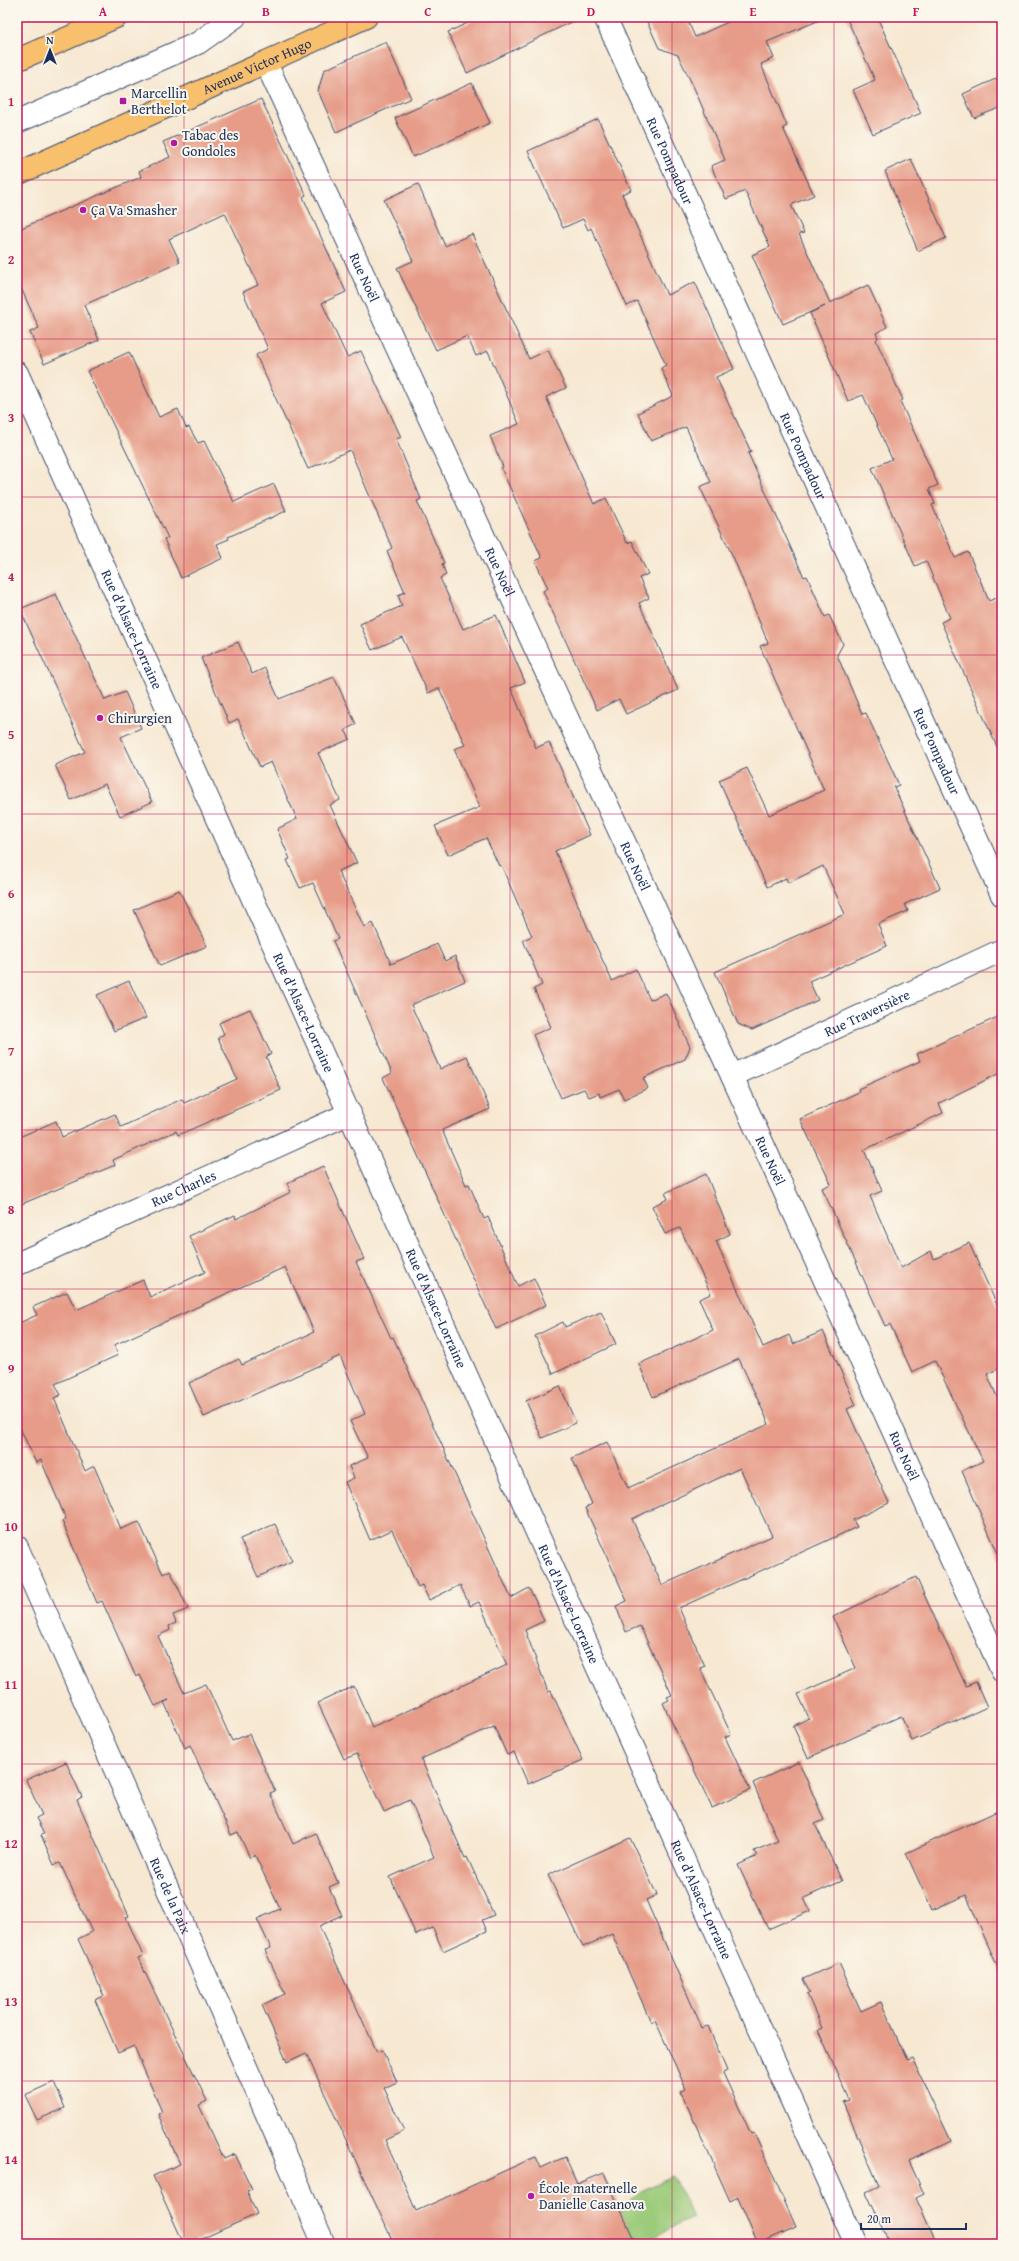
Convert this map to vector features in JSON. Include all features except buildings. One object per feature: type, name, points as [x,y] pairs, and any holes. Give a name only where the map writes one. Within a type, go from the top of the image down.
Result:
[{"type":"main road","points":[[17,60],[116,17]]},
{"type":"main road","name":"Avenue Victor Hugo","points":[[17,174],[366,17]]},
{"type":"street","points":[[17,122],[198,43],[235,17]]},
{"type":"street","name":"Rue Pompadour","points":[[605,17],[1002,895]]},
{"type":"street","name":"Rue Noël","points":[[266,63],[732,1076],[1002,1671]]},
{"type":"street","name":"Rue d'Alsace-Lorraine","points":[[17,374],[271,942],[350,1112],[856,2244]]},
{"type":"street","name":"Rue Traversière","points":[[732,1076],[1002,950]]},
{"type":"street","name":"Rue Charles","points":[[17,1264],[350,1112]]},
{"type":"street","name":"Rue de la Paix","points":[[17,1547],[324,2244]]},
{"type":"green space","points":[[673,2176],[692,2218],[638,2244],[609,2244],[599,2222],[621,2211],[641,2191]]},
{"type":"place","name":"Marcellin Berthelot","points":[[123,101]]},
{"type":"place","name":"Tabac des Gondoles","points":[[174,143]]},
{"type":"place","name":"Ça Va Smasher","points":[[83,210]]},
{"type":"place","name":"Chirurgien","points":[[100,718]]},
{"type":"place","name":"École maternelle Danielle Casanova","points":[[531,2196]]}]
